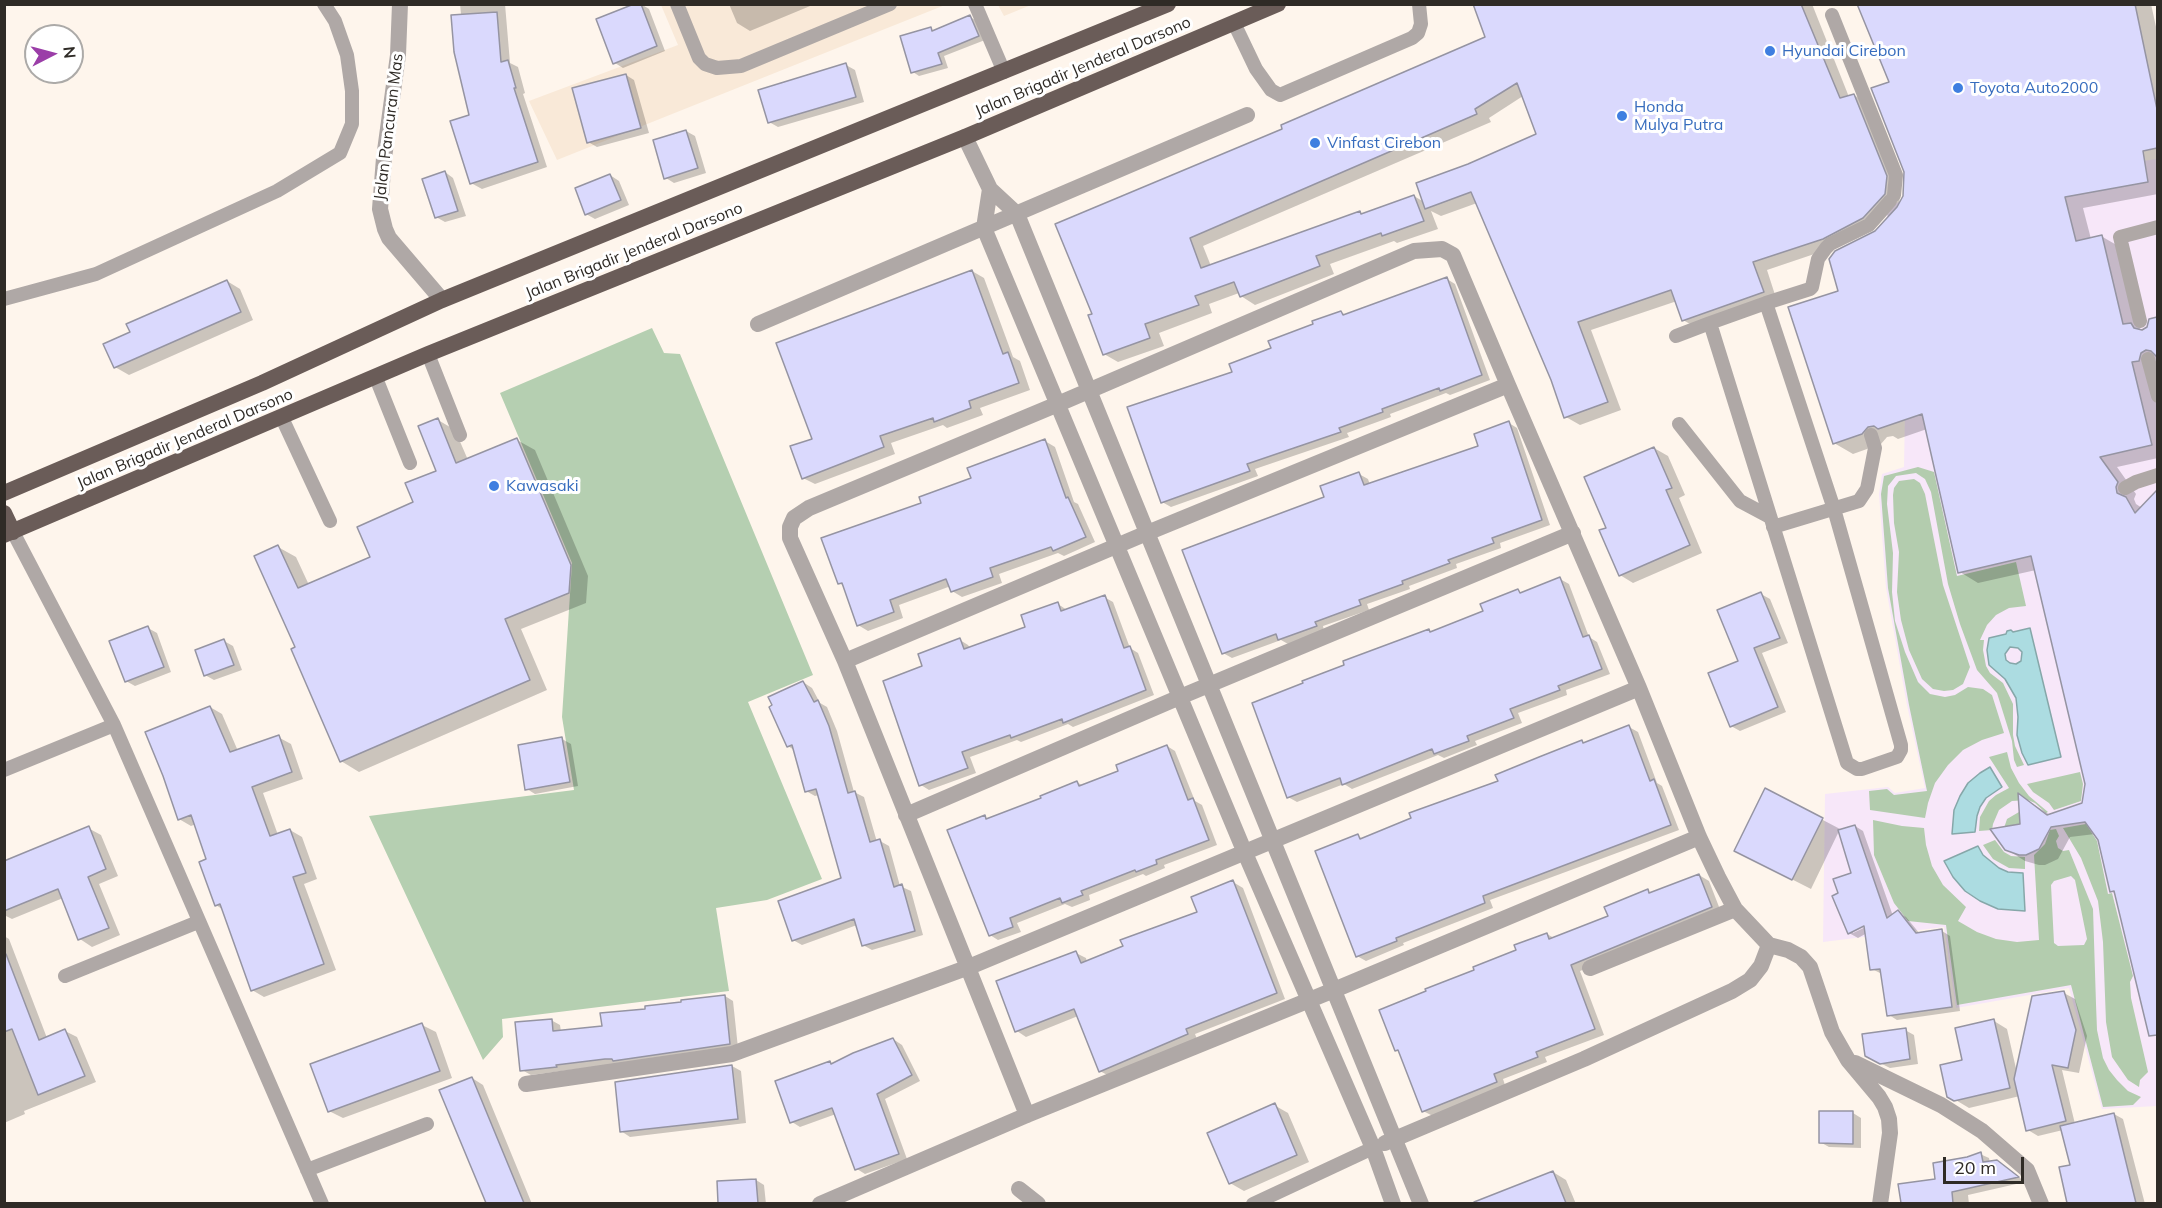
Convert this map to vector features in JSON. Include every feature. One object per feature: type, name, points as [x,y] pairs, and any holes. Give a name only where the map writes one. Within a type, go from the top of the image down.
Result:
[{"type":"highway","name":"Jalan Brigadir Jenderal Darsono","points":[[4,493],[262,383],[442,300],[1168,4]]},
{"type":"highway","name":"Jalan Brigadir Jenderal Darsono","points":[[9,533],[428,354],[965,136],[1278,4]]},
{"type":"highway","points":[[4,513],[9,533]]},
{"type":"street","name":"Jalan Pancuran Mas","points":[[400,4],[398,55],[384,158],[380,209],[389,238],[442,300]]},
{"type":"street","points":[[758,324],[1247,116]]},
{"type":"street","points":[[965,136],[990,189],[1017,214],[1421,1203]]},
{"type":"street","points":[[990,189],[984,228],[1245,853],[1373,1148],[1393,1203]]},
{"type":"street","points":[[1027,1114],[845,662],[790,538],[790,527],[794,518],[809,508],[1414,251],[1442,249],[1453,255],[1639,688],[1699,837],[1718,876],[1735,909],[1769,945],[1788,950],[1801,957],[1810,967],[1832,1032],[1848,1060],[1879,1097],[1890,1119],[1889,1149],[1880,1203]]},
{"type":"street","points":[[845,662],[1147,533],[1508,385]]},
{"type":"street","points":[[906,816],[1180,697],[1573,532]]},
{"type":"street","points":[[526,1084],[732,1054],[969,968],[1639,688]]},
{"type":"street","points":[[820,1203],[1027,1114],[1334,990],[1699,837]]},
{"type":"street","points":[[1590,968],[1735,909]]},
{"type":"street","points":[[1373,1148],[1584,1059],[1732,991],[1750,980],[1761,966],[1769,945]]},
{"type":"street","points":[[1848,1060],[1941,1105],[1982,1131],[2027,1170],[2041,1203]]},
{"type":"street","points":[[1019,1190],[1038,1203]]},
{"type":"lane","points":[[4,299],[96,274],[278,191],[340,153],[352,124],[352,91],[347,55],[335,21],[324,4]]},
{"type":"lane","points":[[677,4],[699,58],[705,64],[717,68],[741,66],[890,4]]},
{"type":"lane","points":[[975,4],[1004,72]]},
{"type":"lane","points":[[1234,23],[1256,69],[1271,90],[1280,95],[1412,39],[1418,33],[1421,24],[1419,4]]},
{"type":"lane","points":[[1676,336],[1809,290],[1818,259],[1826,248],[1869,225],[1892,198],[1896,175],[1832,15]]},
{"type":"lane","points":[[2140,321],[2120,237],[2157,227]]},
{"type":"lane","points":[[1710,324],[1848,763],[1857,769],[1862,769],[1897,757],[1901,745],[1834,509],[1766,303]]},
{"type":"lane","points":[[428,354],[460,435]]},
{"type":"lane","points":[[2148,359],[2157,396]]},
{"type":"lane","points":[[376,378],[410,463]]},
{"type":"lane","points":[[282,418],[330,521]]},
{"type":"lane","points":[[1679,424],[1740,501],[1772,522],[1834,509],[1859,501],[1864,495],[1875,447],[1871,435]]},
{"type":"lane","points":[[2125,488],[2157,475]]},
{"type":"lane","points":[[9,533],[114,725],[322,1203]]},
{"type":"lane","points":[[4,770],[114,725]]},
{"type":"lane","points":[[65,976],[198,922]]},
{"type":"lane","points":[[307,1170],[427,1124]]},
{"type":"lane","points":[[1253,1203],[1373,1148]]},
{"type":"shaded area","points":[[661,5],[945,5],[557,160],[529,101],[678,45]]},
{"type":"shaded area","points":[[998,5],[1031,5],[1004,16]]},
{"type":"shaded area","points":[[2157,159],[2157,1106],[2102,1109],[2069,988],[1956,1008],[1944,927],[1823,942],[1825,794],[1888,787],[1895,793],[1925,788],[1886,588],[1879,494],[1882,474],[1904,467],[1905,411],[1886,220],[1888,208],[1915,193]]},
{"type":"green space","points":[[652,328],[664,353],[680,354],[813,675],[748,702],[822,879],[767,900],[716,908],[729,991],[502,1019],[503,1037],[483,1060],[369,816],[574,790],[562,717],[572,563],[500,393]]},
{"type":"green space","points":[[1918,467],[1934,472],[1957,576],[2016,562],[2026,606],[2009,608],[1996,615],[1987,625],[1980,640],[1984,640],[1986,666],[1990,673],[2003,683],[2013,704],[2013,735],[2015,746],[2024,765],[2017,767],[2012,741],[1997,693],[1977,670],[1960,624],[1948,584],[1931,492],[1925,479],[1916,473],[1896,476],[1888,486],[1887,504],[1893,553],[1892,592],[1895,621],[1905,652],[1918,682],[1930,694],[1945,697],[1955,695],[1968,687],[1983,689],[1992,695],[2004,733],[1982,740],[1963,750],[1948,765],[1935,783],[1925,818],[1870,810],[1869,791],[1887,789],[1894,795],[1927,791],[1888,588],[1881,494],[1884,476]]},
{"type":"green space","points":[[1914,479],[1920,483],[1925,494],[1943,585],[1970,667],[1963,684],[1953,690],[1933,689],[1922,679],[1909,650],[1901,620],[1897,592],[1899,552],[1894,523],[1893,495],[1894,488],[1899,481]]},
{"type":"green space","points":[[2007,752],[2011,768],[2019,783],[2029,796],[2048,812],[2046,813],[2028,800],[2012,801],[1999,810],[1992,830],[1979,831],[1980,817],[1989,801],[2009,788],[1989,757]]},
{"type":"green space","points":[[2080,772],[2083,784],[2081,801],[2054,810],[2027,784]]},
{"type":"green space","points":[[2019,812],[2037,825],[2004,828],[2007,819]]},
{"type":"green space","points":[[1873,820],[1924,828],[1932,866],[1943,885],[1966,907],[1958,921],[1977,932],[1996,939],[2017,942],[2039,940],[2034,855],[2045,844],[2050,830],[2056,829],[2059,836],[2056,841],[2058,848],[2063,851],[2069,850],[2093,909],[2097,1030],[2103,1058],[2117,1080],[2128,1091],[2141,1097],[2133,1105],[2103,1107],[2071,985],[1957,1005],[1946,925],[1908,921],[1894,903],[1874,855]],"holes":[[[2071,876],[2075,880],[2087,939],[2084,945],[2058,946],[2054,943],[2051,885],[2054,881]]]},
{"type":"green space","points":[[2086,824],[2097,841],[2108,894],[2112,893],[2133,976],[2130,982],[2131,998],[2148,1072],[2140,1080],[2139,1087],[2128,1080],[2112,1057],[2106,1022],[2103,942],[2098,901],[2081,858],[2063,828]]},
{"type":"green space","points":[[1995,840],[2004,852],[2011,856],[2025,857],[2025,869],[2009,868],[1993,859],[1983,845]]},
{"type":"water","points":[[2030,628],[2061,757],[2028,765],[2022,753],[2017,735],[2016,698],[2005,679],[1989,665],[1987,650],[1989,638],[2006,634],[2011,630],[2013,632]],"holes":[[[2010,647],[2018,648],[2022,652],[2021,661],[2016,664],[2010,663],[2006,660],[2005,654]]]},
{"type":"water","points":[[1990,767],[2002,787],[1986,798],[1980,807],[1975,832],[1952,834],[1954,810],[1960,796],[1968,783]]},
{"type":"water","points":[[1978,846],[1983,855],[1999,868],[2008,872],[2023,873],[2025,911],[1998,909],[1980,901],[1965,891],[1953,877],[1944,861]]},
{"type":"building","points":[[634,4],[641,4],[657,46],[613,64],[596,19]]},
{"type":"building","points":[[1473,4],[1801,4],[1840,98],[1854,94],[1887,176],[1885,194],[1863,218],[1823,239],[1753,262],[1764,292],[1682,321],[1671,290],[1578,322],[1608,402],[1564,418],[1551,380],[1471,192],[1425,209],[1416,183],[1468,164],[1536,134],[1517,83],[1475,109],[1477,114],[1190,238],[1201,268],[1360,211],[1361,214],[1414,195],[1424,221],[1382,236],[1381,233],[1316,256],[1320,266],[1240,297],[1234,282],[1195,296],[1199,305],[1145,324],[1150,338],[1103,355],[1088,315],[1092,314],[1055,224],[1282,129],[1281,125],[1485,37]]},
{"type":"building","points":[[1857,4],[2135,4],[2157,109],[2157,148],[2143,151],[2148,182],[2065,197],[2076,241],[2102,235],[2123,324],[2131,323],[2134,328],[2142,330],[2147,327],[2149,319],[2157,317],[2157,357],[2151,351],[2146,350],[2141,353],[2139,361],[2132,362],[2152,445],[2100,457],[2118,482],[2117,493],[2126,497],[2135,513],[2157,490],[2157,1035],[2149,1036],[2114,891],[2110,892],[2098,840],[2085,822],[2051,827],[2039,849],[2026,855],[2005,850],[1990,829],[2020,824],[2018,793],[2047,815],[2082,803],[2085,784],[2031,556],[1958,573],[1922,414],[1878,429],[1874,426],[1868,427],[1862,434],[1833,444],[1788,307],[1838,291],[1829,259],[1835,251],[1875,231],[1897,207],[1903,196],[1904,172],[1871,88],[1889,82]]},
{"type":"building","points":[[497,12],[501,62],[508,60],[516,88],[514,88],[538,162],[470,184],[450,121],[469,115],[454,52],[451,15]]},
{"type":"building","points":[[970,15],[979,36],[938,53],[942,64],[911,73],[900,36],[931,27],[932,31]]},
{"type":"building","points":[[846,63],[856,97],[768,123],[758,90]]},
{"type":"building","points":[[626,74],[641,128],[587,143],[572,88]]},
{"type":"building","points":[[686,130],[698,168],[664,179],[653,140]]},
{"type":"building","points":[[445,171],[458,211],[435,218],[422,179]]},
{"type":"building","points":[[610,174],[621,200],[585,215],[575,188]]},
{"type":"building","points":[[972,270],[1003,354],[1008,352],[1019,383],[969,401],[971,408],[934,422],[933,418],[880,436],[884,447],[802,479],[790,446],[812,439],[776,343]]},
{"type":"building","points":[[1447,277],[1482,375],[1382,409],[1383,412],[1339,428],[1341,432],[1247,464],[1250,471],[1161,503],[1127,407],[1232,372],[1229,364],[1271,348],[1268,341],[1313,324],[1312,321],[1341,311],[1343,315]]},
{"type":"building","points":[[227,280],[241,312],[114,368],[103,344],[130,332],[126,324]]},
{"type":"building","points":[[438,418],[456,463],[517,438],[571,565],[569,593],[505,619],[530,680],[340,762],[291,649],[295,647],[254,556],[278,545],[298,588],[370,557],[357,527],[413,502],[405,483],[436,471],[418,426]]},
{"type":"building","points":[[1509,421],[1542,520],[1492,538],[1494,543],[1448,560],[1450,563],[1402,581],[1403,584],[1359,600],[1361,605],[1315,622],[1317,626],[1278,640],[1276,634],[1222,654],[1182,550],[1324,497],[1320,486],[1359,472],[1364,485],[1478,446],[1474,434]]},
{"type":"building","points":[[1045,439],[1066,498],[1068,497],[1086,537],[1053,551],[1051,547],[990,568],[993,577],[951,592],[946,579],[890,600],[894,612],[857,626],[842,583],[838,584],[821,538],[921,503],[919,497],[971,478],[967,468]]},
{"type":"building","points":[[1654,447],[1672,488],[1666,490],[1690,545],[1619,576],[1599,530],[1606,528],[1584,477]]},
{"type":"building","points":[[1560,577],[1583,637],[1589,635],[1602,669],[1558,686],[1560,690],[1510,709],[1514,718],[1467,736],[1469,741],[1434,754],[1432,749],[1342,785],[1340,778],[1287,798],[1252,703],[1344,665],[1343,661],[1429,629],[1430,632],[1483,611],[1480,604],[1518,589],[1520,593]]},
{"type":"building","points":[[1761,592],[1780,638],[1754,648],[1778,707],[1730,727],[1708,673],[1738,661],[1717,610]]},
{"type":"building","points":[[1105,595],[1124,648],[1130,646],[1146,690],[1063,723],[1062,719],[1011,738],[1010,735],[962,752],[968,768],[919,786],[883,681],[922,666],[918,654],[960,638],[964,649],[1025,627],[1021,615],[1058,602],[1061,611]]},
{"type":"building","points":[[148,626],[164,667],[125,682],[109,641]]},
{"type":"building","points":[[224,639],[234,665],[204,676],[195,650]]},
{"type":"building","points":[[803,681],[814,702],[818,700],[829,726],[848,793],[855,791],[870,842],[880,839],[894,887],[902,884],[915,931],[862,946],[854,919],[792,941],[778,901],[841,878],[816,789],[805,792],[792,745],[787,747],[769,707],[772,705],[768,697]]},
{"type":"building","points":[[210,706],[230,752],[279,735],[292,772],[252,787],[270,836],[290,829],[306,873],[293,877],[324,964],[251,991],[220,904],[215,906],[199,862],[206,859],[191,815],[178,820],[145,732]]},
{"type":"building","points":[[1629,725],[1650,781],[1654,779],[1671,825],[1483,896],[1485,903],[1396,938],[1397,941],[1356,957],[1315,851],[1358,834],[1360,839],[1411,818],[1409,813],[1498,781],[1495,775],[1582,740],[1583,743]]},
{"type":"building","points":[[562,737],[570,782],[525,790],[518,745]]},
{"type":"building","points":[[1167,745],[1188,800],[1193,798],[1209,840],[1156,860],[1157,864],[1081,891],[1083,895],[1062,903],[1060,898],[1010,918],[1013,927],[989,936],[947,830],[985,815],[986,819],[1041,798],[1040,796],[1077,781],[1079,786],[1118,771],[1116,765]]},
{"type":"building","points":[[1765,788],[1823,818],[1792,880],[1734,851]]},
{"type":"building","points":[[1855,825],[1887,918],[1898,910],[1916,933],[1942,929],[1952,1007],[1887,1016],[1880,969],[1870,970],[1864,926],[1848,934],[1832,896],[1838,893],[1833,879],[1851,873],[1838,830]]},
{"type":"building","points":[[89,826],[106,869],[88,877],[109,928],[78,940],[58,889],[4,911],[4,861]]},
{"type":"building","points":[[1699,874],[1712,907],[1571,965],[1595,1029],[1536,1052],[1538,1057],[1494,1074],[1497,1082],[1422,1112],[1398,1050],[1395,1051],[1379,1010],[1516,950],[1514,945],[1547,933],[1549,939],[1608,916],[1604,907],[1648,889],[1649,893]]},
{"type":"building","points":[[1233,880],[1277,993],[1186,1029],[1188,1034],[1099,1072],[1074,1009],[1015,1032],[996,981],[1076,951],[1081,963],[1123,946],[1120,940],[1197,912],[1191,897]]},
{"type":"building","points":[[4,954],[6,954],[39,1040],[65,1029],[85,1076],[38,1095],[12,1029],[4,1032]]},
{"type":"building","points":[[2064,991],[2076,1030],[2068,1068],[2052,1065],[2066,1121],[2026,1131],[2014,1079],[2032,996]]},
{"type":"building","points":[[725,995],[730,1044],[613,1061],[605,1059],[520,1071],[515,1022],[552,1019],[553,1031],[602,1026],[600,1013],[645,1009],[645,1006]]},
{"type":"building","points":[[1994,1019],[2010,1088],[1954,1101],[1947,1097],[1940,1065],[1962,1060],[1955,1028]]},
{"type":"building","points":[[422,1023],[440,1071],[328,1112],[310,1064]]},
{"type":"building","points":[[1906,1028],[1910,1059],[1880,1064],[1865,1056],[1862,1034]]},
{"type":"building","points":[[893,1038],[912,1075],[877,1094],[899,1154],[855,1170],[832,1108],[790,1123],[775,1081],[830,1061],[831,1064]]},
{"type":"building","points":[[732,1065],[738,1119],[620,1132],[615,1082]]},
{"type":"building","points":[[472,1077],[524,1203],[486,1203],[439,1090]]},
{"type":"building","points":[[1275,1103],[1297,1155],[1229,1184],[1207,1133]]},
{"type":"building","points":[[1819,1111],[1853,1111],[1853,1144],[1819,1143]]},
{"type":"building","points":[[2114,1113],[2136,1203],[2067,1203],[2059,1167],[2070,1165],[2060,1126]]},
{"type":"building","points":[[1981,1152],[1983,1162],[1997,1160],[2019,1177],[1952,1192],[1953,1203],[1901,1203],[1898,1184],[1935,1179],[1933,1163]]},
{"type":"building","points":[[1553,1171],[1566,1203],[1474,1203],[1474,1202]]},
{"type":"building","points":[[756,1179],[758,1203],[718,1203],[717,1181]]},
{"type":"place","name":"Hyundai Cirebon","points":[[1770,51]]},
{"type":"place","name":"Toyota Auto2000","points":[[1958,88]]},
{"type":"place","name":"Honda Mulya Putra","points":[[1622,116]]},
{"type":"place","name":"Vinfast Cirebon","points":[[1315,143]]},
{"type":"place","name":"Kawasaki","points":[[494,486]]}]
